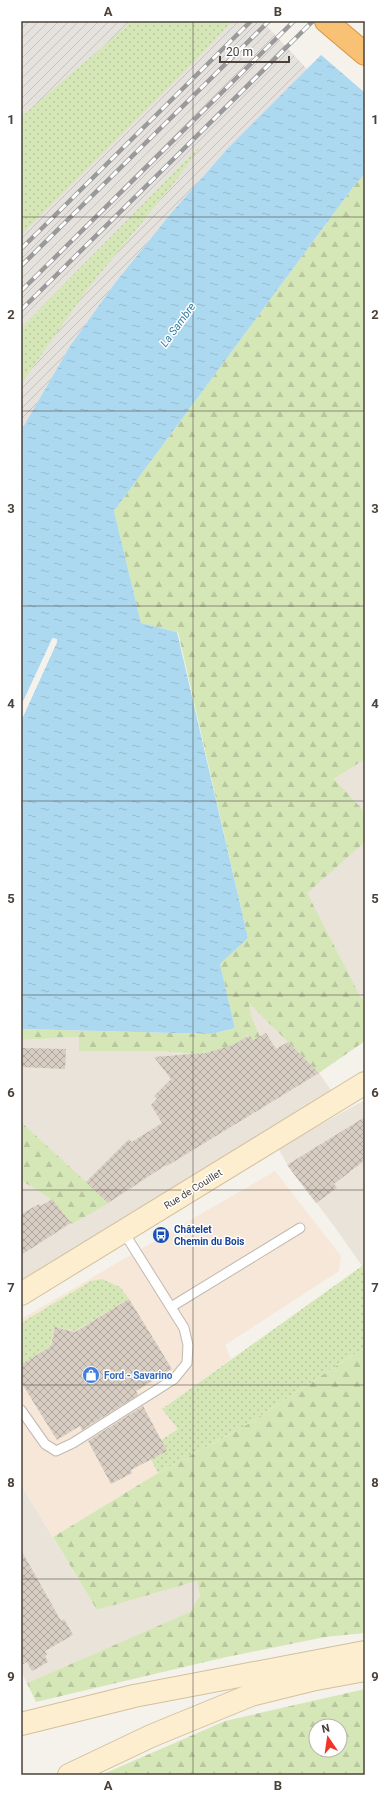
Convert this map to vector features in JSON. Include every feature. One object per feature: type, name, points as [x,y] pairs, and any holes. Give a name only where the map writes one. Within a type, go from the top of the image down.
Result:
[{"type":"highway","points":[[326,21],[365,54]]},
{"type":"main road","name":"Rue de Couillet","points":[[21,1294],[365,1083]]},
{"type":"main road","points":[[21,1724],[134,1696],[365,1652]]},
{"type":"main road","points":[[69,1775],[151,1736],[252,1695],[311,1680],[365,1670]]},
{"type":"lane","points":[[171,1307],[300,1228]]},
{"type":"lane","points":[[21,1410],[45,1444],[56,1451],[73,1443],[174,1379],[187,1363],[188,1345],[184,1328],[123,1231]]},
{"type":"shaded area","points":[[21,21],[262,21],[308,70],[228,148],[172,212],[115,283],[70,346],[21,432]]},
{"type":"shaded area","points":[[365,759],[365,812],[334,779]]},
{"type":"shaded area","points":[[365,842],[365,1001],[360,996],[306,893]]},
{"type":"shaded area","points":[[249,1002],[319,1073],[334,1094],[21,1287],[21,1180],[52,1200],[108,1203],[21,1122],[21,1040],[79,1037],[79,1051],[157,1051],[197,1054],[250,1035],[254,1043]]},
{"type":"shaded area","points":[[365,1100],[365,1270],[287,1164],[278,1148]]},
{"type":"shaded area","points":[[275,1171],[341,1256],[339,1271],[225,1345],[231,1359],[162,1409],[179,1429],[146,1450],[158,1473],[53,1537],[21,1485],[21,1319]]},
{"type":"shaded area","points":[[21,1485],[97,1610],[197,1581],[200,1596],[191,1612],[27,1683],[21,1672]]},
{"type":"green space","points":[[129,21],[233,21],[21,235],[21,117],[129,24]]},
{"type":"green space","points":[[202,144],[178,178],[86,291],[21,384],[21,328]]},
{"type":"green space","points":[[365,174],[365,759],[334,779],[365,812],[365,842],[307,893],[360,996],[365,1001],[365,1041],[319,1073],[249,1003],[252,1019],[260,1037],[254,1043],[249,1035],[246,1036],[246,1041],[219,1050],[197,1054],[157,1051],[79,1051],[79,1037],[21,1040],[21,1029],[212,1034],[235,1028],[220,964],[248,938],[178,632],[141,623],[114,511],[357,182]]},
{"type":"green space","points":[[21,1122],[109,1203],[72,1224],[52,1200],[21,1180]]},
{"type":"green space","points":[[362,1266],[365,1270],[365,1347],[245,1426],[158,1473],[146,1450],[178,1429],[162,1409]]},
{"type":"green space","points":[[102,1279],[120,1287],[129,1299],[75,1331],[55,1327],[50,1346],[21,1366],[21,1323],[91,1281]]},
{"type":"green space","points":[[365,1347],[365,1633],[325,1637],[222,1658],[36,1702],[27,1683],[190,1612],[200,1596],[197,1581],[97,1610],[53,1537],[158,1473],[245,1426]]},
{"type":"green space","points":[[365,1689],[365,1775],[101,1775],[225,1721]]},
{"type":"water","name":"La Sambre","points":[[355,21],[365,21],[365,174],[357,182],[114,511],[141,623],[177,632],[248,938],[220,964],[235,1028],[212,1034],[21,1029],[21,721],[57,642],[53,638],[52,639],[21,706],[21,431],[70,346],[115,283],[172,212],[228,148]]},
{"type":"pier","points":[[352,21],[365,21],[365,93],[320,54]]},
{"type":"pier","points":[[53,638],[57,639],[57,642],[21,721],[21,716],[55,640],[21,708],[21,706]]},
{"type":"building","points":[[266,1033],[276,1049],[288,1042],[319,1073],[167,1166],[166,1165],[108,1203],[86,1182],[129,1139],[132,1142],[162,1123],[151,1105],[157,1099],[154,1096],[171,1079],[154,1057],[206,1053],[233,1045],[250,1035],[253,1040]]},
{"type":"building","points":[[21,1048],[66,1049],[65,1069],[21,1067]]},
{"type":"building","points":[[365,1117],[365,1160],[334,1184],[337,1188],[316,1203],[287,1165]]},
{"type":"building","points":[[52,1199],[71,1223],[21,1255],[21,1214],[39,1204],[41,1206]]},
{"type":"building","name":"Ford - Savarino","points":[[129,1299],[172,1369],[136,1391],[138,1395],[82,1430],[80,1426],[57,1440],[21,1382],[21,1365],[51,1346],[55,1327],[75,1332]]},
{"type":"building","points":[[143,1406],[167,1451],[131,1470],[132,1473],[111,1484],[88,1441]]},
{"type":"building","points":[[21,1550],[61,1621],[64,1619],[73,1635],[45,1651],[47,1655],[45,1656],[48,1662],[32,1671],[27,1662],[21,1665]]},
{"type":"railway","points":[[21,249],[251,21]]},
{"type":"railway","points":[[21,266],[269,21]]},
{"type":"railway","points":[[21,291],[294,21]]},
{"type":"railway","points":[[21,310],[313,21]]},
{"type":"place","name":"Châtelet Chemin du Bois","points":[[161,1235]]},
{"type":"place","name":"Ford - Savarino","points":[[91,1375]]}]
